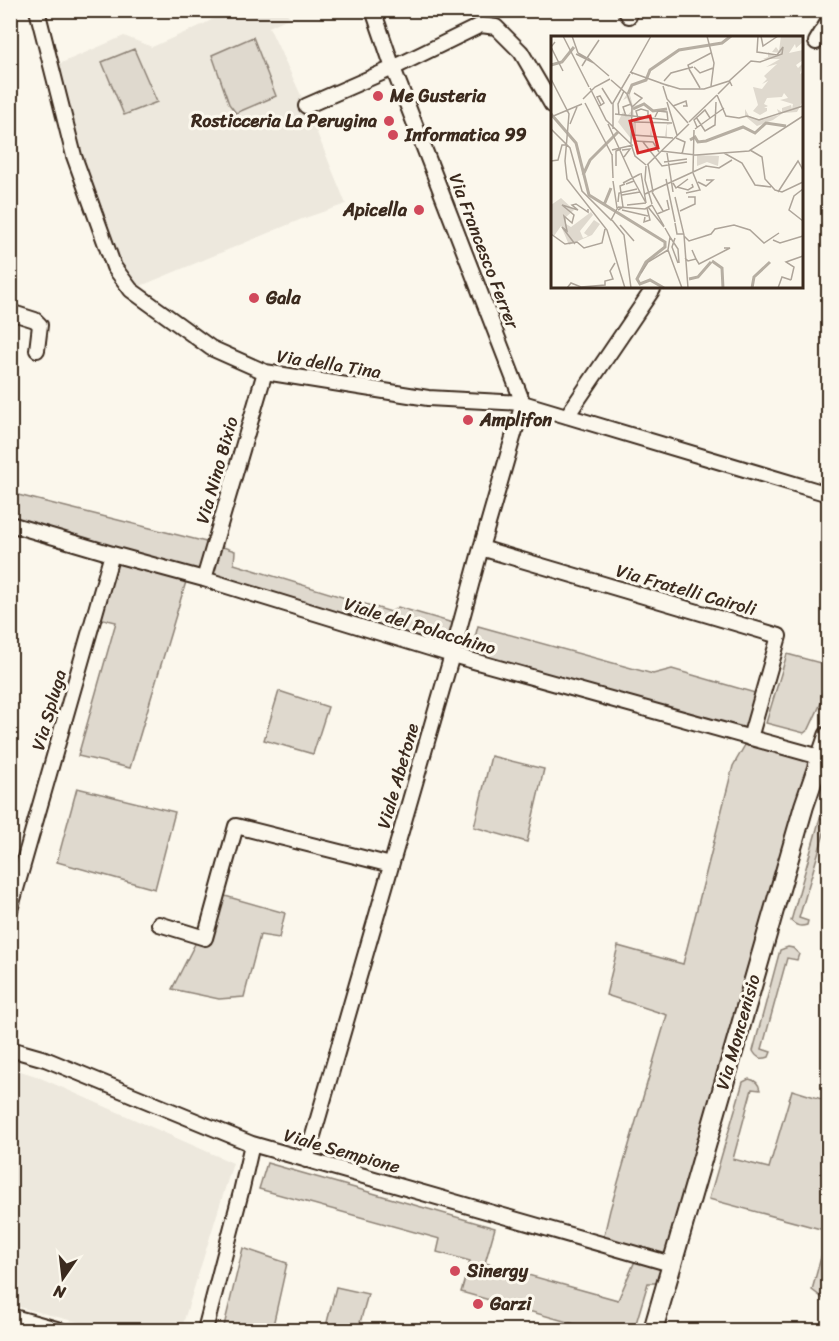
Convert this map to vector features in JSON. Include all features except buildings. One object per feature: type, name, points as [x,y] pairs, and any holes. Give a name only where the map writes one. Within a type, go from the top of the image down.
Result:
[{"type":"main road","name":"Via Moncenisio","points":[[653,1330],[804,806],[828,736]]},
{"type":"street","name":"Via della Tina","points":[[38,10],[74,156],[114,267],[131,290],[211,348],[265,372],[428,398],[523,403],[828,494]]},
{"type":"street","name":"Via Francesco Ferrer","points":[[373,10],[393,68],[523,403]]},
{"type":"street","points":[[816,42],[828,22]]},
{"type":"street","points":[[306,106],[393,68],[481,25],[496,27],[521,52],[551,103]]},
{"type":"street","points":[[567,416],[653,288]]},
{"type":"street","points":[[10,312],[35,320],[40,325],[38,350]]},
{"type":"street","name":"Via Nino Bixio","points":[[204,579],[265,372]]},
{"type":"street","name":"Viale Abetone","points":[[306,1160],[523,403]]},
{"type":"street","name":"Viale del Polacchino","points":[[10,524],[204,579],[452,656],[820,757]]},
{"type":"street","name":"Via Fratelli Cairoli","points":[[481,548],[779,636],[750,738]]},
{"type":"street","name":"Via Spluga","points":[[10,910],[112,554]]},
{"type":"street","points":[[159,924],[205,938],[236,826],[391,865]]},
{"type":"street","name":"Viale Sempione","points":[[10,1049],[45,1059],[252,1144],[671,1264]]},
{"type":"street","points":[[205,1330],[252,1144]]},
{"type":"street","points":[[10,1316],[60,1330]]},
{"type":"shaded area","points":[[228,11],[285,11],[290,17],[269,27],[306,106],[346,204],[302,219],[131,290],[114,267],[52,67],[124,36],[152,47]]},
{"type":"shaded area","points":[[253,37],[276,96],[236,113],[229,104],[212,55]]},
{"type":"shaded area","points":[[134,49],[157,102],[124,115],[102,62]]},
{"type":"shaded area","points":[[10,493],[214,544],[235,551],[234,564],[391,612],[398,607],[460,625],[458,637],[474,641],[478,626],[653,674],[672,669],[762,695],[750,738],[820,757],[667,1283],[648,1283],[634,1330],[596,1330],[461,1292],[470,1261],[437,1252],[440,1239],[259,1189],[267,1163],[495,1228],[485,1263],[618,1300],[638,1254],[602,1244],[667,1015],[606,995],[618,946],[683,964],[733,766],[749,738],[188,575],[130,768],[78,756],[116,622],[95,617],[112,554],[11,524]]},
{"type":"shaded area","points":[[787,654],[828,665],[828,688],[809,729],[804,733],[766,723]]},
{"type":"shaded area","points":[[279,691],[328,707],[313,754],[264,740]]},
{"type":"shaded area","points":[[491,756],[544,769],[527,842],[474,827]]},
{"type":"shaded area","points":[[77,788],[175,812],[155,889],[57,862]]},
{"type":"shaded area","points":[[820,818],[828,820],[799,918],[808,921],[807,925],[798,926],[791,921]]},
{"type":"shaded area","points":[[218,894],[285,913],[279,938],[260,935],[244,997],[219,999],[172,989]]},
{"type":"shaded area","points":[[793,948],[799,954],[797,960],[787,958],[762,1049],[771,1052],[769,1057],[761,1058],[753,1051],[780,950]]},
{"type":"shaded area","points":[[11,1068],[36,1076],[233,1163],[181,1330],[108,1330],[11,1305]]},
{"type":"shaded area","points":[[749,1079],[759,1085],[760,1090],[752,1089],[733,1159],[769,1168],[792,1090],[828,1101],[828,1231],[709,1199],[743,1082]]},
{"type":"shaded area","points":[[828,1232],[828,1302],[812,1290]]},
{"type":"shaded area","points":[[243,1248],[287,1263],[272,1330],[223,1330]]},
{"type":"shaded area","points":[[336,1287],[368,1294],[358,1330],[325,1330]]},
{"type":"place","name":"Me Gusteria","points":[[378,96]]},
{"type":"place","name":"Rosticceria La Perugina","points":[[389,121]]},
{"type":"place","name":"Informatica 99","points":[[393,135]]},
{"type":"place","name":"Apicella","points":[[419,210]]},
{"type":"place","name":"Gala","points":[[254,298]]},
{"type":"place","name":"Amplifon","points":[[468,420]]},
{"type":"place","name":"Sinergy","points":[[455,1271]]},
{"type":"place","name":"Garzi","points":[[478,1304]]}]
